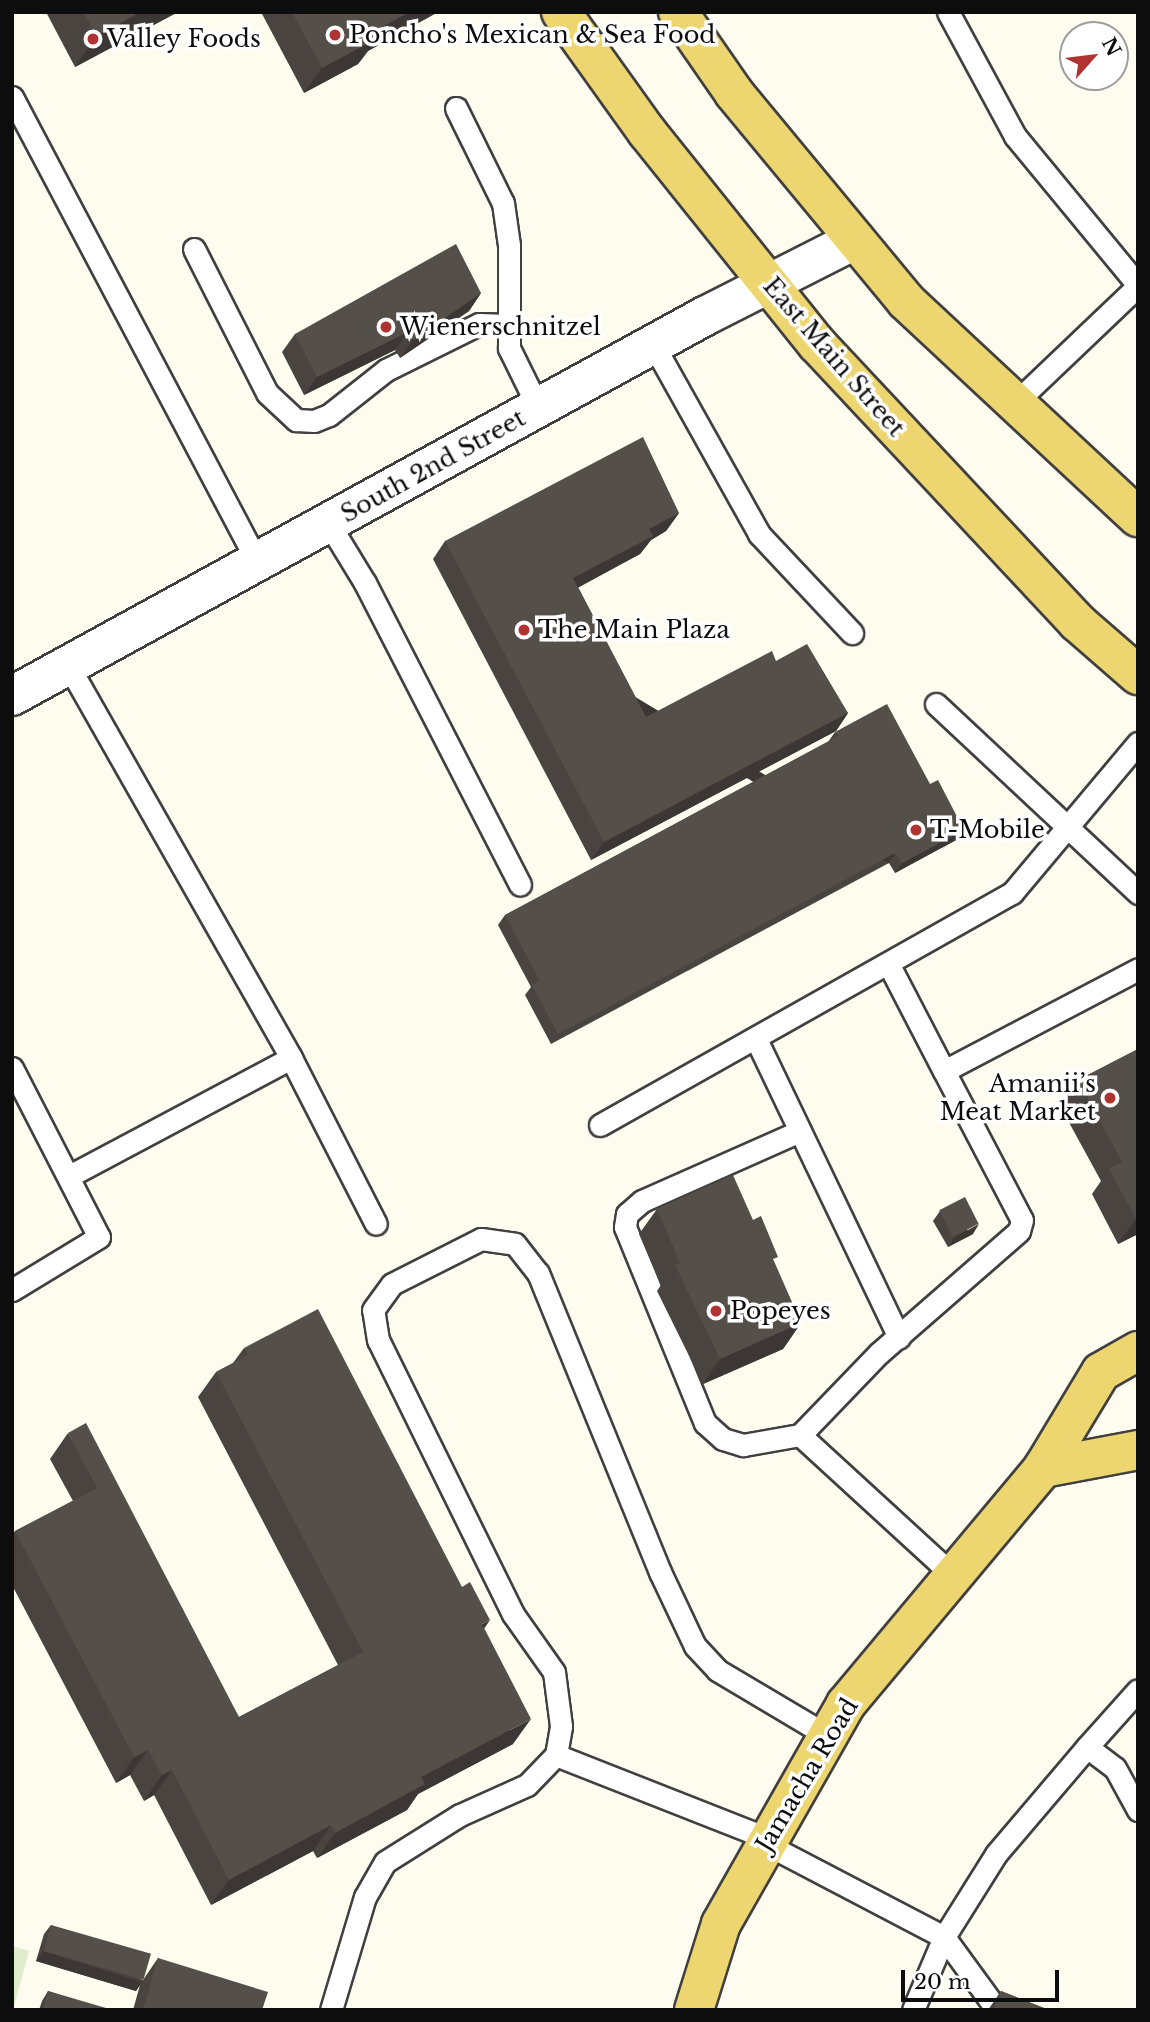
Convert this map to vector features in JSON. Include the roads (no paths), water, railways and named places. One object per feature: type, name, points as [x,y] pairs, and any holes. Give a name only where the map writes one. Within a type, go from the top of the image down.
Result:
[{"type":"main road","name":"East Main Street","points":[[561,12],[647,132],[817,344],[1077,622],[1138,675]]},
{"type":"main road","points":[[678,12],[734,93],[906,301],[1138,517]]},
{"type":"main road","name":"Jamacha Road","points":[[694,2010],[721,1924],[846,1704],[1043,1468],[1101,1372],[1138,1352]]},
{"type":"main road","points":[[1043,1468],[1138,1450]]},
{"type":"street","name":"South 2nd Street","points":[[12,696],[653,344],[855,240]]},
{"type":"lane","points":[[948,12],[1015,136],[1138,285],[1015,403]]},
{"type":"lane","points":[[12,97],[258,563]]},
{"type":"lane","points":[[456,108],[503,202],[509,245],[509,348],[538,407]]},
{"type":"lane","points":[[194,249],[267,393],[296,420],[314,421],[329,415],[386,370],[479,324],[508,324]]},
{"type":"lane","points":[[653,344],[759,534],[852,633]]},
{"type":"lane","points":[[329,524],[365,583],[520,884]]},
{"type":"lane","points":[[68,665],[291,1058],[376,1224]]},
{"type":"lane","points":[[936,704],[1138,892]]},
{"type":"lane","points":[[600,1125],[1012,893],[1138,743]]},
{"type":"lane","points":[[800,1131],[642,1202],[627,1214],[625,1227],[705,1423],[723,1438],[743,1445],[800,1435],[899,1337],[1007,1245],[1019,1231],[1022,1220],[888,965]]},
{"type":"lane","points":[[944,1071],[1138,969]]},
{"type":"lane","points":[[756,1039],[899,1337]]},
{"type":"lane","points":[[69,1176],[291,1058]]},
{"type":"lane","points":[[12,1068],[99,1237],[12,1290]]},
{"type":"lane","points":[[331,2010],[365,1897],[385,1862],[460,1815],[527,1785],[556,1755],[561,1726],[554,1672],[513,1614],[378,1340],[373,1310],[392,1284],[481,1240],[515,1244],[538,1273],[674,1606],[695,1646],[717,1670],[828,1736]]},
{"type":"lane","points":[[800,1435],[954,1576]]},
{"type":"lane","points":[[913,2010],[944,1937],[996,1854],[1138,1690]]},
{"type":"lane","points":[[1087,1747],[1115,1768],[1138,1810]]},
{"type":"lane","points":[[556,1755],[767,1842],[944,1937],[995,2007],[1003,2010]]},
{"type":"place","name":"Poncho's Mexican & Sea Food","points":[[335,35]]},
{"type":"place","name":"Valley Foods","points":[[93,39]]},
{"type":"place","name":"Wienerschnitzel","points":[[386,327]]},
{"type":"place","name":"The Main Plaza","points":[[524,630]]},
{"type":"place","name":"T-Mobile","points":[[916,830]]},
{"type":"place","name":"Amanii’s Meat Market","points":[[1110,1098]]},
{"type":"place","name":"Popeyes","points":[[716,1311]]}]
